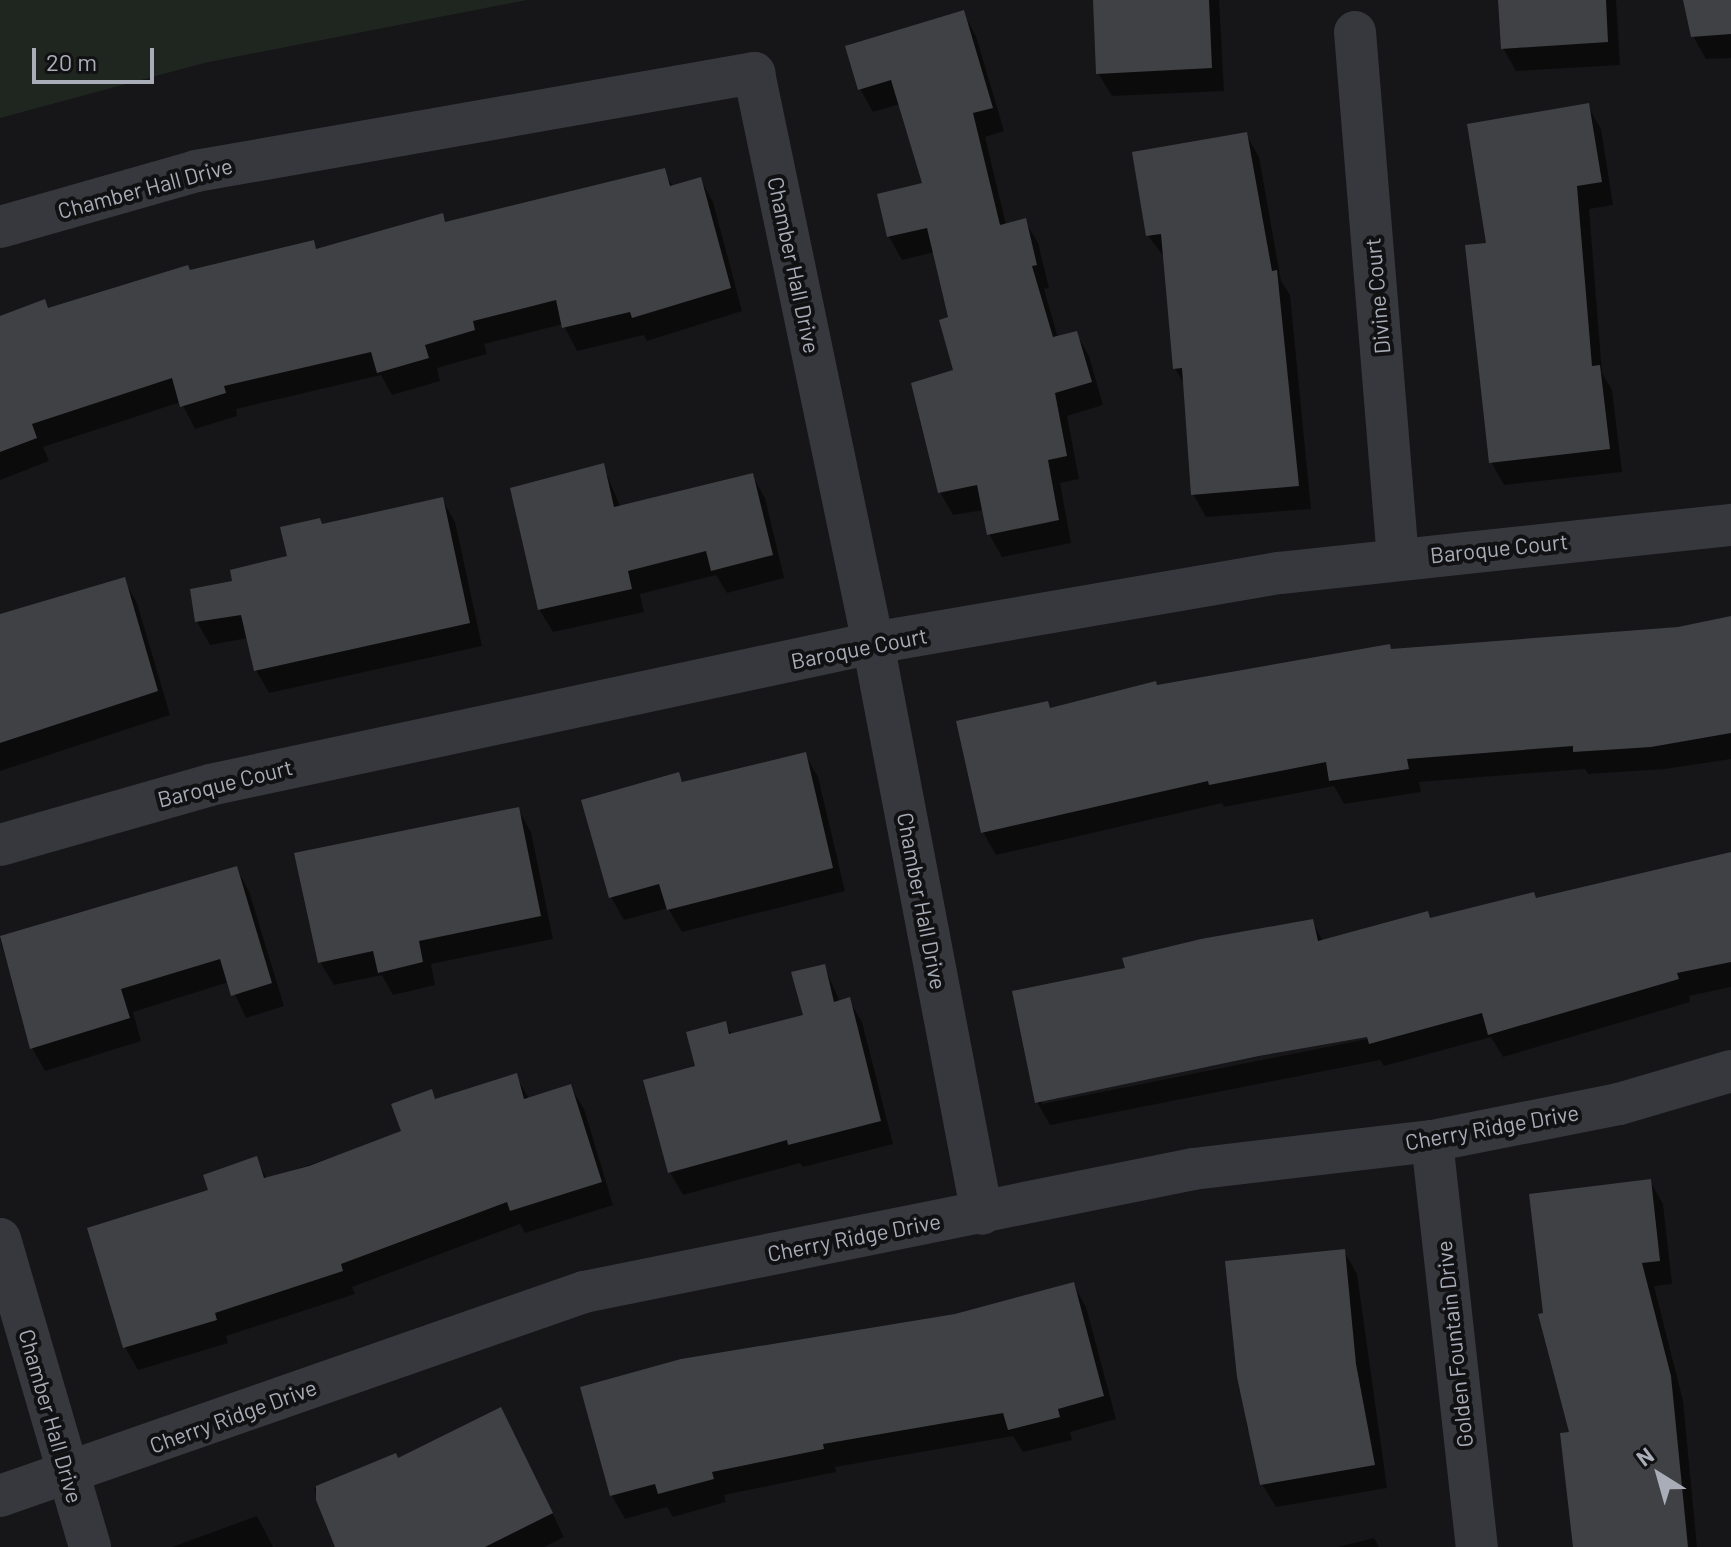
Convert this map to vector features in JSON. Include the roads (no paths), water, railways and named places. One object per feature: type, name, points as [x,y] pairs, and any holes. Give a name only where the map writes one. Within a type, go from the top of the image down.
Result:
[{"type":"street","name":"Divine Court","points":[[1355,32],[1398,559]]},
{"type":"street","name":"Chamber Hall Drive","points":[[0,227],[196,171],[754,73],[873,643],[982,1214]]},
{"type":"street","name":"Baroque Court","points":[[0,845],[210,785],[873,643],[1280,573],[1731,525]]},
{"type":"street","name":"Cherry Ridge Drive","points":[[0,1496],[68,1475],[584,1292],[1193,1169],[1432,1141],[1619,1104],[1731,1071]]},
{"type":"street","name":"Golden Fountain Drive","points":[[1432,1141],[1477,1547]]},
{"type":"street","name":"Chamber Hall Drive","points":[[0,1239],[90,1547]]}]
